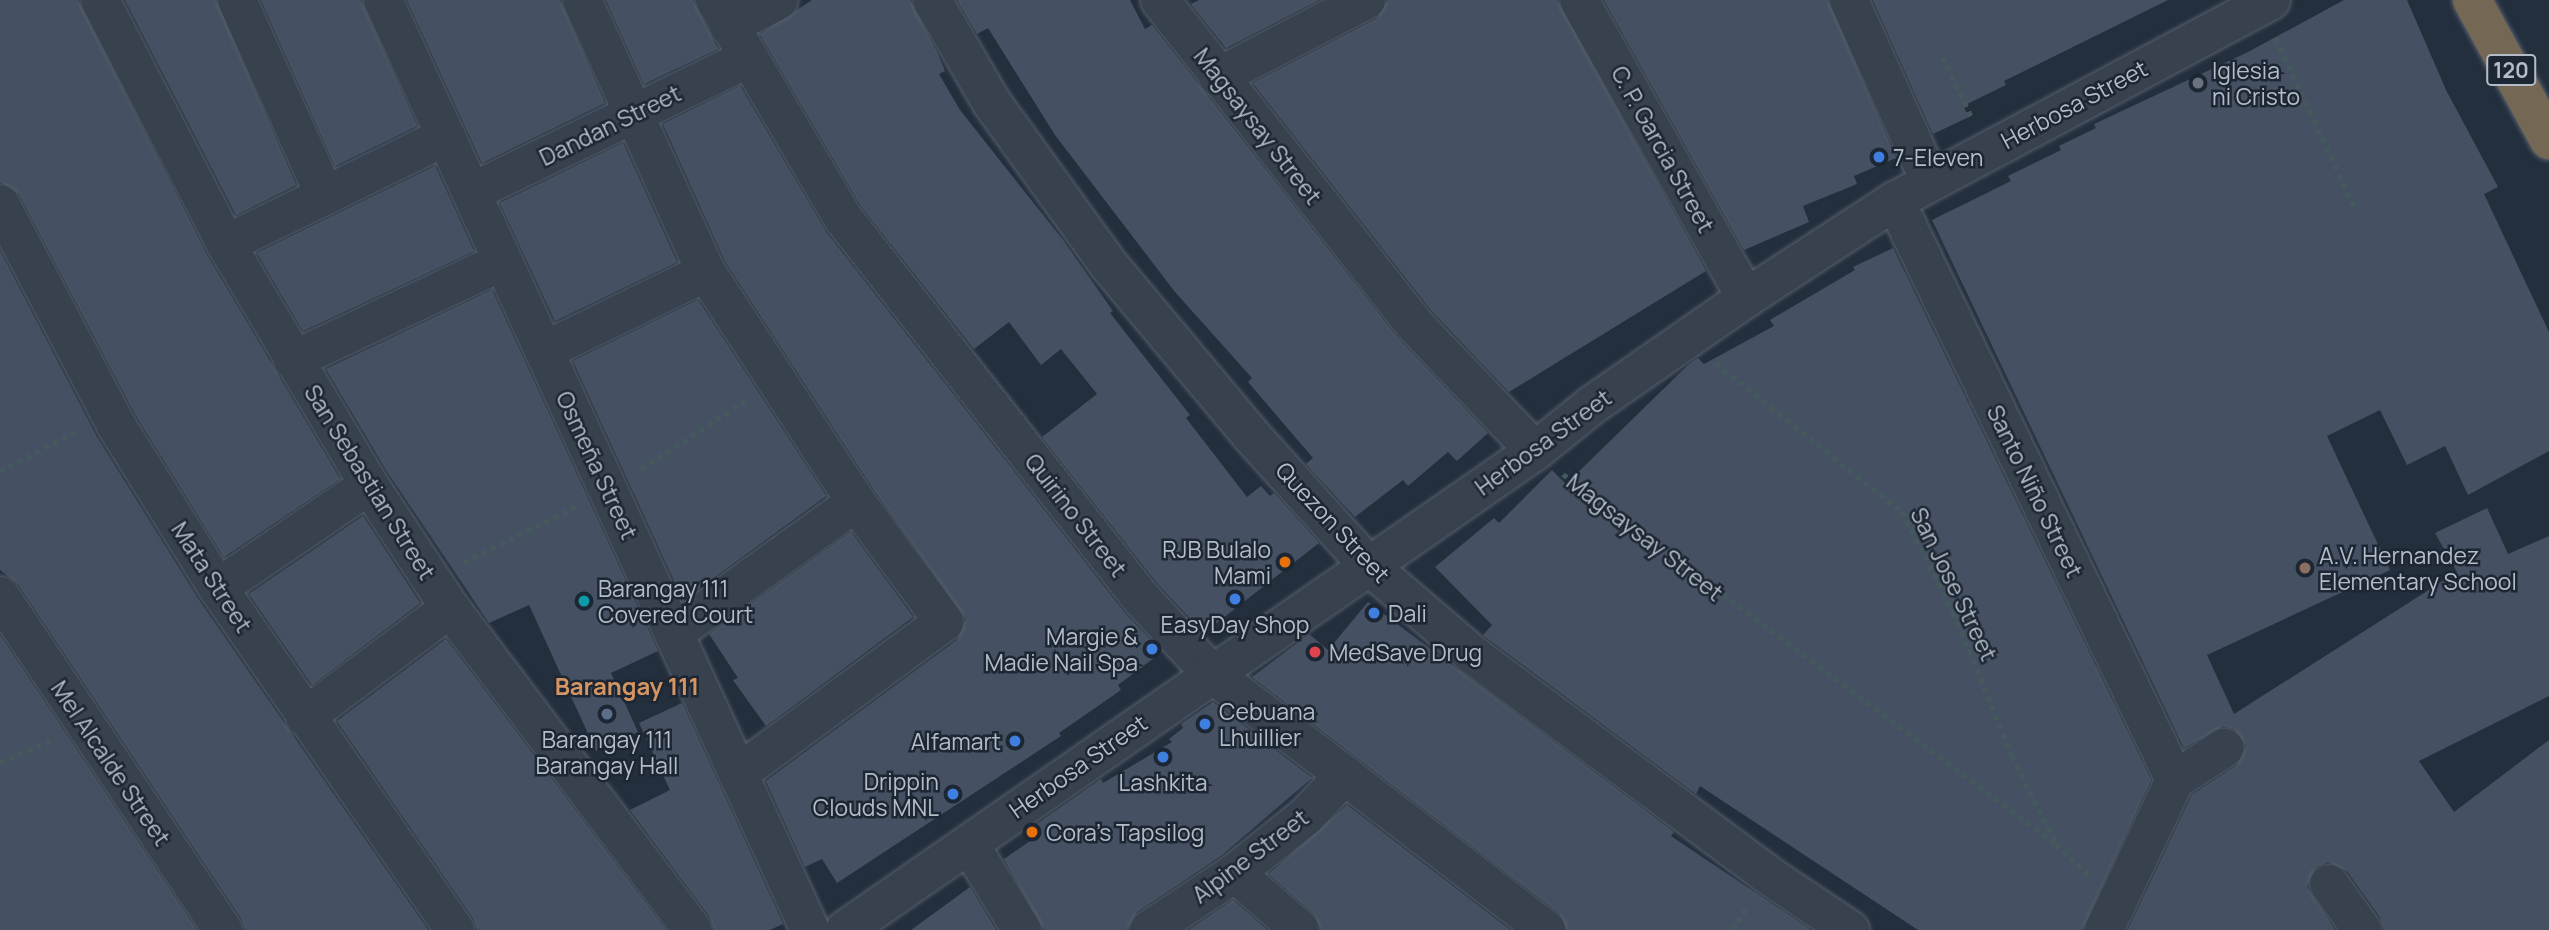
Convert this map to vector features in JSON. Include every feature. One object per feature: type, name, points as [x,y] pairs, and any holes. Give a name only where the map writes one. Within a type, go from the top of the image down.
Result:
[{"type":"highway","name":"120","points":[[2472,0],[2549,140]]},
{"type":"street","name":"San Sebastian Street","points":[[100,0],[226,244],[369,485],[441,593],[693,930]]},
{"type":"street","points":[[237,0],[324,194]]},
{"type":"street","points":[[582,0],[632,115],[706,272],[775,382],[856,502],[944,622],[738,774]]},
{"type":"street","points":[[722,13],[779,0]]},
{"type":"street","name":"Quezon Street","points":[[932,0],[992,103],[1108,264],[1250,434],[1368,565],[1483,664],[1768,875],[1850,930]]},
{"type":"street","name":"Magsaysay Street","points":[[1160,0],[1414,324],[1535,452]]},
{"type":"street","points":[[1218,77],[1366,0]]},
{"type":"street","name":"C. P. Garcia Street","points":[[1579,0],[1746,298]]},
{"type":"street","points":[[1849,0],[1930,181]]},
{"type":"street","name":"Herbosa Street","points":[[845,930],[1210,673],[1535,452],[1592,405],[1746,298],[1930,181],[2266,3]]},
{"type":"street","name":"Osmeña Street","points":[[397,5],[446,136],[810,930]]},
{"type":"street","name":"Quirino Street","points":[[722,13],[843,218],[1141,598],[1210,673],[1546,930]]},
{"type":"street","name":"Dandan Street","points":[[472,192],[749,58]]},
{"type":"street","points":[[226,244],[446,136]]},
{"type":"street","name":"Santo Niño Street","points":[[1895,201],[2175,780]]},
{"type":"street","name":"Mata Street","points":[[0,204],[110,414],[218,588],[455,930]]},
{"type":"street","points":[[293,360],[503,261]]},
{"type":"street","points":[[544,351],[706,272]]},
{"type":"street","points":[[218,588],[369,485]]},
{"type":"street","points":[[674,633],[856,502]]},
{"type":"street","points":[[305,717],[441,593]]},
{"type":"street","name":"Mel Alcalde Street","points":[[0,596],[222,929]]},
{"type":"street","points":[[2111,917],[2175,780],[2224,748]]},
{"type":"street","name":"Alpine Street","points":[[1149,930],[1235,873],[1306,817],[1345,775]]},
{"type":"street","points":[[969,844],[1022,930]]},
{"type":"street","points":[[1235,873],[1300,930]]},
{"type":"street","points":[[2329,884],[2362,930]]},
{"type":"path","points":[[2266,3],[2356,208]]},
{"type":"path","points":[[1943,57],[1988,150]]},
{"type":"path","name":"San Jose Street","points":[[1687,340],[1902,512],[1954,613],[2012,756],[2056,844]]},
{"type":"path","points":[[441,593],[608,490],[775,382]]},
{"type":"path","points":[[0,471],[110,414]]},
{"type":"path","name":"Magsaysay Street","points":[[1535,452],[1648,541],[2056,844],[2111,917]]},
{"type":"path","points":[[0,762],[85,724]]},
{"type":"building","points":[[0,0],[78,0],[207,255],[340,479],[224,557],[135,414],[19,194],[0,182]]},
{"type":"building","points":[[125,0],[216,0],[296,185],[236,215]]},
{"type":"building","points":[[261,0],[361,0],[417,126],[335,166]]},
{"type":"building","points":[[407,0],[560,0],[605,103],[482,163]]},
{"type":"building","points":[[606,0],[693,0],[718,49],[644,84]]},
{"type":"building","points":[[812,0],[910,0],[945,71],[939,74],[960,110],[1063,240],[1113,311],[1110,313],[1190,415],[1186,418],[1247,497],[1261,486],[1270,496],[1274,493],[1319,543],[1204,633],[1158,584],[1042,437],[1097,394],[1061,349],[1041,365],[1009,322],[974,349],[861,206],[760,34]]},
{"type":"building","points":[[957,0],[1130,0],[1145,29],[1152,25],[1397,337],[1488,433],[1457,461],[1448,452],[1408,486],[1403,480],[1355,517],[1306,464],[1313,458],[1248,382],[1252,378],[1175,292],[1055,135],[988,28],[977,34]]},
{"type":"building","points":[[1199,0],[1319,0],[1226,48],[1191,4]]},
{"type":"building","points":[[1388,0],[1557,0],[1706,271],[1509,392],[1431,310],[1253,83],[1376,19]]},
{"type":"building","points":[[1604,0],[1828,0],[1896,158],[1854,176],[1857,184],[1803,206],[1809,222],[1744,250]]},
{"type":"building","points":[[1873,0],[2168,0],[2004,81],[2006,85],[1963,106],[1969,117],[1933,134]]},
{"type":"building","points":[[2344,0],[2407,0],[2446,90],[2498,187],[2484,194],[2549,332],[2549,451],[2468,495],[2445,446],[2407,465],[2380,410],[2327,436],[2390,570],[2207,655],[2234,714],[2457,572],[2435,533],[2487,508],[2508,554],[2549,536],[2549,696],[2419,761],[2454,812],[2549,740],[2549,930],[2384,930],[2380,917],[2347,871],[2328,862],[2316,867],[2307,887],[2335,930],[2128,930],[2192,795],[2236,766],[2246,746],[2234,729],[2223,726],[2184,748],[1932,220],[2011,181],[2008,176],[2061,150],[2059,146],[2096,128],[2094,124],[2248,52]]},
{"type":"building","points":[[740,86],[826,232],[1124,612],[1162,652],[1118,685],[1121,690],[1059,733],[1061,736],[837,883],[822,859],[805,867],[766,781],[957,640],[966,619],[874,490],[725,261],[663,124]]},
{"type":"building","points":[[623,143],[677,262],[555,321],[500,203]]},
{"type":"building","points":[[435,166],[474,251],[303,331],[257,253]]},
{"type":"building","points":[[1893,248],[2151,780],[2082,930],[1918,930],[1700,786],[1696,794],[1483,635],[1492,625],[1435,567],[1494,518],[1499,523],[1552,470],[1566,484],[1698,358],[1704,364],[1774,326],[1770,320],[1855,270],[1853,267]]},
{"type":"building","points":[[0,251],[97,437],[199,600],[428,930],[245,930],[241,918],[18,584],[0,570]]},
{"type":"building","points":[[492,290],[658,651],[611,673],[638,732],[596,751],[529,605],[489,623],[388,473],[326,369]]},
{"type":"building","points":[[698,300],[826,496],[683,600],[573,361]]},
{"type":"building","points":[[363,516],[420,603],[312,685],[249,594]]},
{"type":"building","points":[[851,532],[913,617],[766,726],[733,680],[738,678],[709,634]]},
{"type":"building","points":[[1368,602],[1674,832],[1671,836],[1811,930],[1567,930],[1559,913],[1252,677],[1309,634],[1328,650]]},
{"type":"building","points":[[0,635],[197,930],[0,930]]},
{"type":"building","points":[[446,639],[666,930],[477,930],[473,918],[337,721]]},
{"type":"building","points":[[1213,702],[1312,778],[1222,855],[1137,912],[1127,930],[1044,930],[1004,859],[1040,834],[1034,826],[1101,779],[1103,783],[1172,742],[1169,739],[1183,728],[1181,724]]},
{"type":"building","points":[[682,703],[783,924],[770,930],[714,930],[710,917],[630,810],[670,790],[639,723]]},
{"type":"building","points":[[1347,805],[1510,930],[1321,930],[1314,914],[1269,874]]},
{"type":"building","points":[[970,887],[996,930],[911,930]]},
{"type":"building","points":[[1233,900],[1267,930],[1189,930]]},
{"type":"place","name":"Iglesia ni Cristo","points":[[2198,83]]},
{"type":"place","name":"7-Eleven","points":[[1879,157]]},
{"type":"place","name":"RJB Bulalo Mami","points":[[1285,562]]},
{"type":"place","name":"A.V. Hernandez Elementary School","points":[[2305,568]]},
{"type":"place","name":"EasyDay Shop","points":[[1235,599]]},
{"type":"place","name":"Barangay 111 Covered Court","points":[[584,601]]},
{"type":"place","name":"Dali","points":[[1374,613]]},
{"type":"place","name":"Margie & Madie Nail Spa","points":[[1152,649]]},
{"type":"place","name":"MedSave Drug","points":[[1315,652]]},
{"type":"place","name":"Barangay 111 Barangay Hall","points":[[607,714]]},
{"type":"place","name":"Cebuana Lhuillier","points":[[1205,724]]},
{"type":"place","name":"Alfamart","points":[[1015,741]]},
{"type":"place","name":"Lashkita","points":[[1163,757]]},
{"type":"place","name":"Drippin Clouds MNL","points":[[953,794]]},
{"type":"place","name":"Cora's Tapsilog","points":[[1032,832]]},
{"type":"district","name":"Barangay 111","points":[[627,686]]}]
